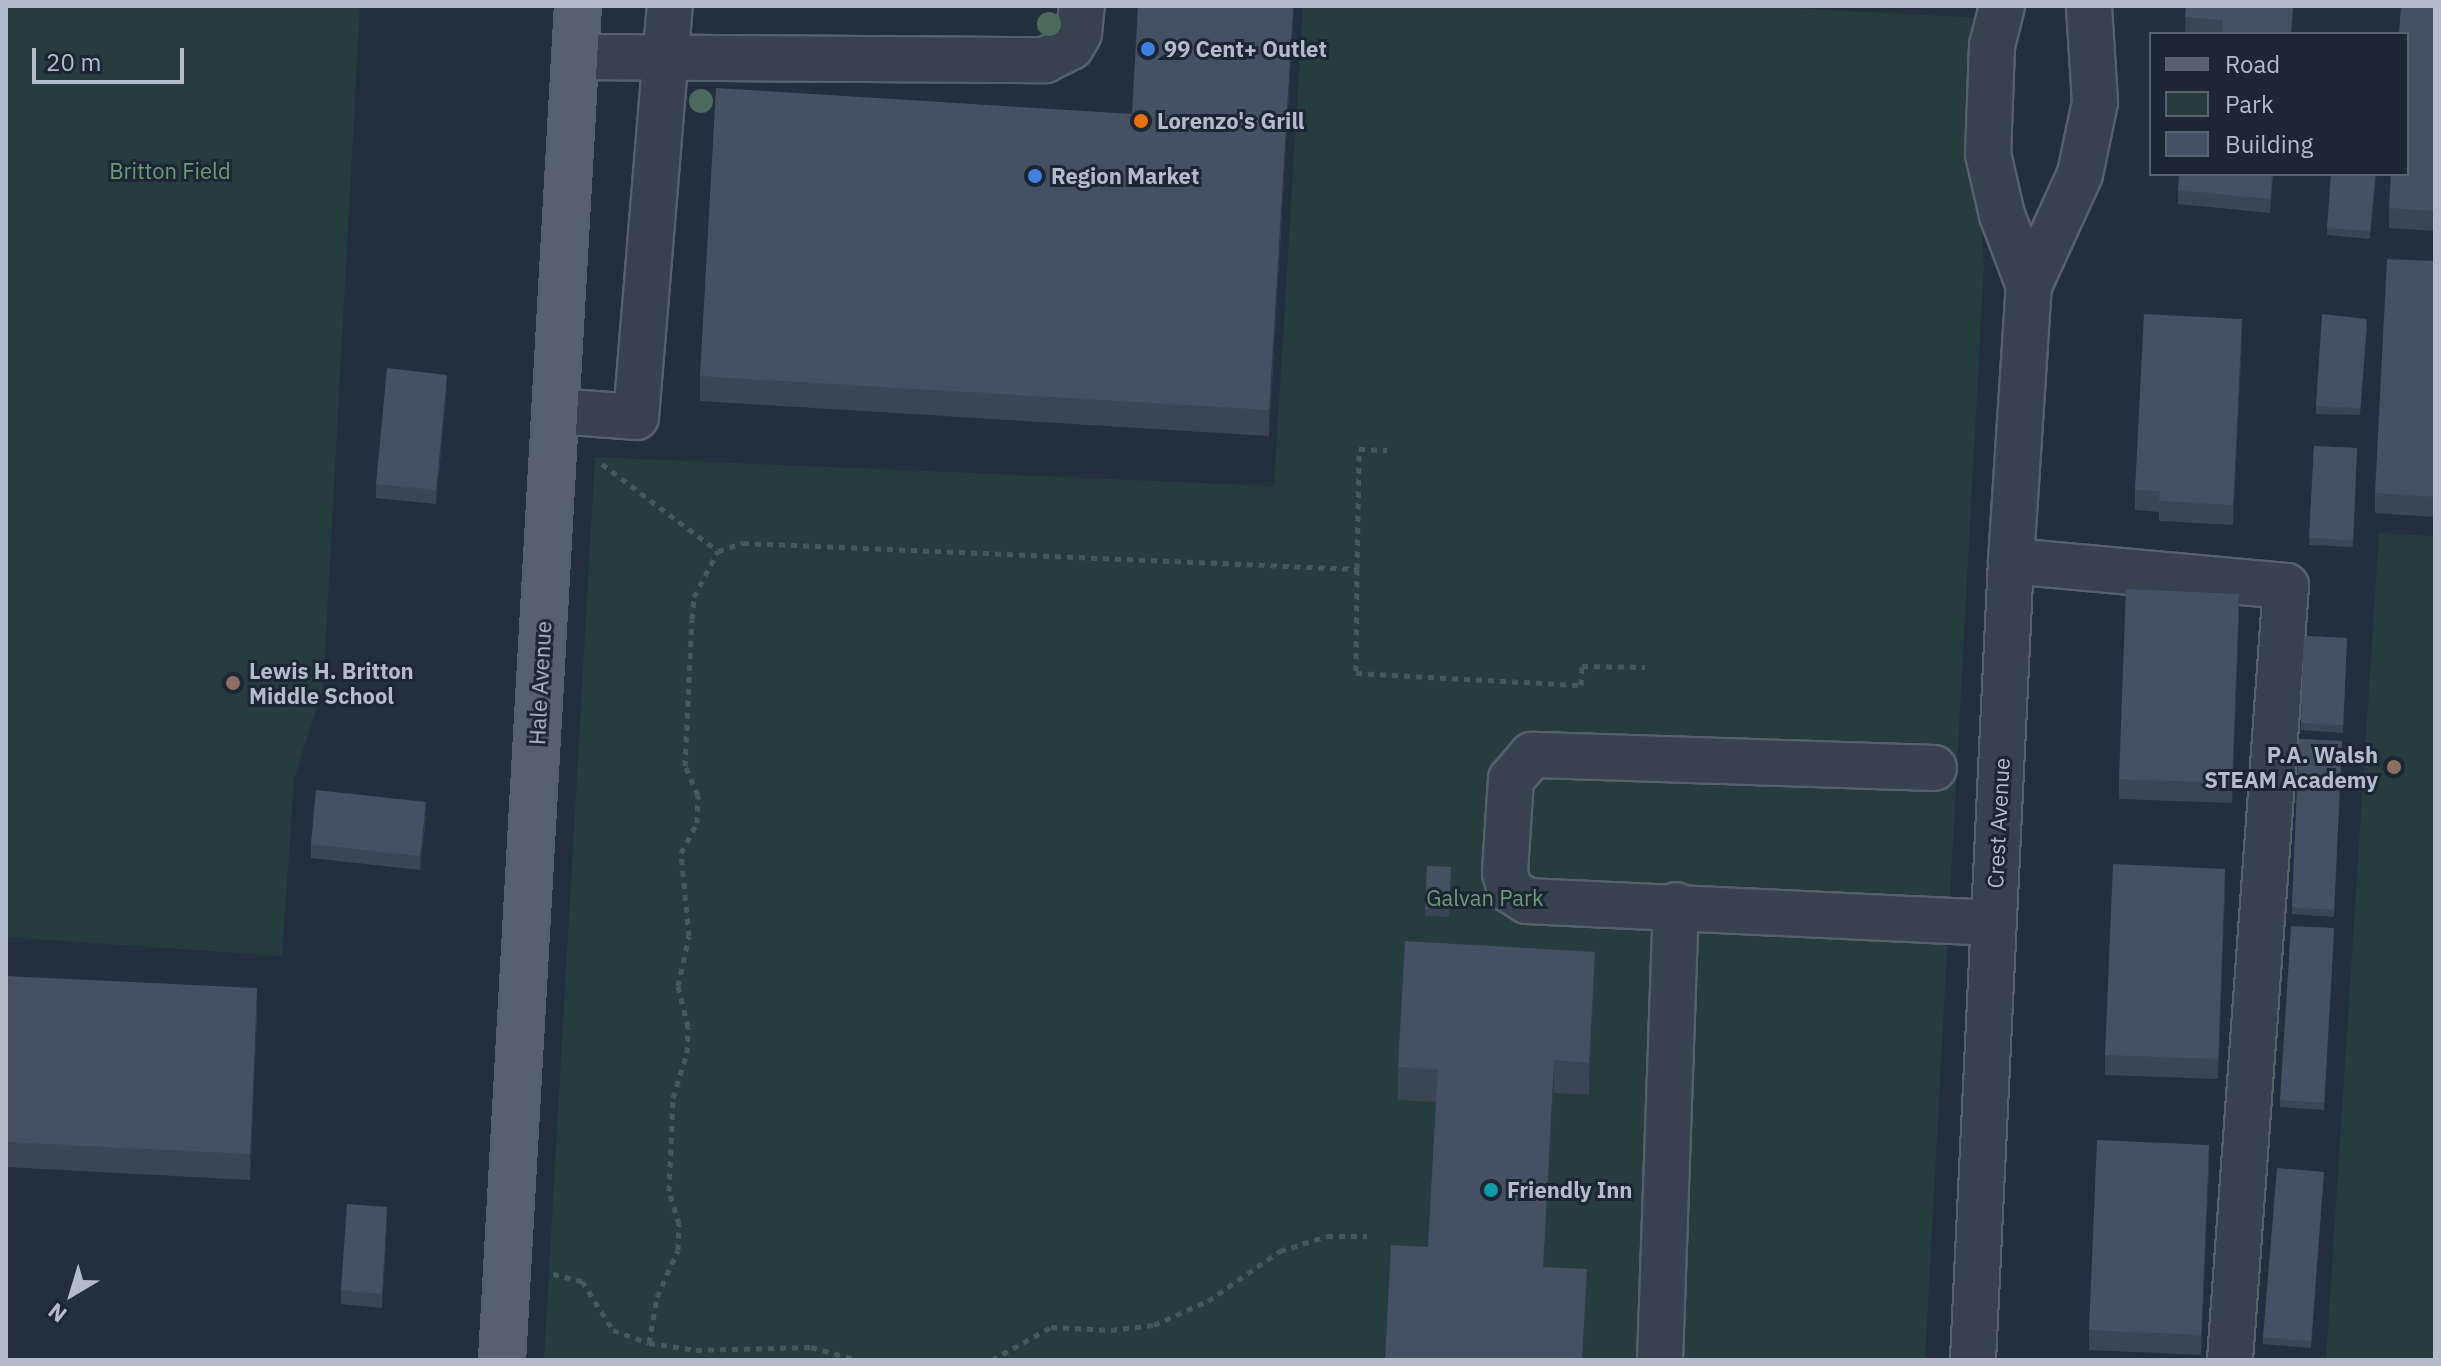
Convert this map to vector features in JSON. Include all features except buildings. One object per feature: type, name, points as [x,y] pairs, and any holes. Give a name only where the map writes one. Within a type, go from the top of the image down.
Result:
[{"type":"main road","name":"Hale Avenue","points":[[502,1360],[578,6]]},
{"type":"street","points":[[555,411],[636,417],[670,6]]},
{"type":"street","points":[[575,57],[1045,60],[1071,47],[1079,33],[1082,6]]},
{"type":"street","name":"Crest Avenue","points":[[2002,6],[1992,46],[1988,154],[2002,215],[2029,286]]},
{"type":"street","name":"Crest Avenue","points":[[1973,1360],[2011,561],[2029,286],[2080,174],[2092,117],[2089,6]]},
{"type":"street","points":[[2011,561],[2286,586],[2230,1360]]},
{"type":"street","points":[[1934,768],[1532,755],[1519,765],[1511,779],[1505,873],[1510,890],[1527,901],[1676,905],[1993,923]]},
{"type":"street","points":[[1660,1360],[1676,905]]},
{"type":"path","points":[[1387,450],[1359,449],[1356,673],[1581,685],[1582,666],[1645,667]]},
{"type":"path","points":[[599,461],[718,551]]},
{"type":"path","points":[[649,1343],[657,1297],[678,1250],[679,1224],[669,1191],[673,1098],[687,1053],[688,1027],[678,986],[689,936],[681,853],[697,823],[698,795],[685,766],[692,619],[694,597],[718,551],[743,543],[1357,569]]},
{"type":"path","points":[[992,1360],[1051,1327],[1111,1330],[1154,1325],[1208,1301],[1280,1251],[1327,1236],[1367,1236]]},
{"type":"path","points":[[553,1274],[575,1276],[613,1330],[649,1343],[696,1350],[811,1347],[858,1360]]},
{"type":"green space","name":"Britton Field","points":[[6,6],[360,6],[323,689],[294,779],[282,956],[6,937]]},
{"type":"green space","name":"Galvan Park","points":[[1303,6],[1752,6],[1981,18],[1977,174],[1984,264],[1925,1360],[544,1360],[595,457],[1274,486]]},
{"type":"green space","name":"P.A. Walsh STEAM Academy","points":[[2379,533],[2435,536],[2435,1360],[2326,1360]]},
{"type":"place","name":"99 Cent+ Outlet","points":[[1148,49]]},
{"type":"place","name":"Lorenzo's Grill","points":[[1141,121]]},
{"type":"place","name":"Region Market","points":[[1035,176]]},
{"type":"place","name":"Lewis H. Britton Middle School","points":[[233,683]]},
{"type":"place","name":"P.A. Walsh STEAM Academy","points":[[2394,767]]},
{"type":"place","name":"Friendly Inn","points":[[1491,1190]]}]
